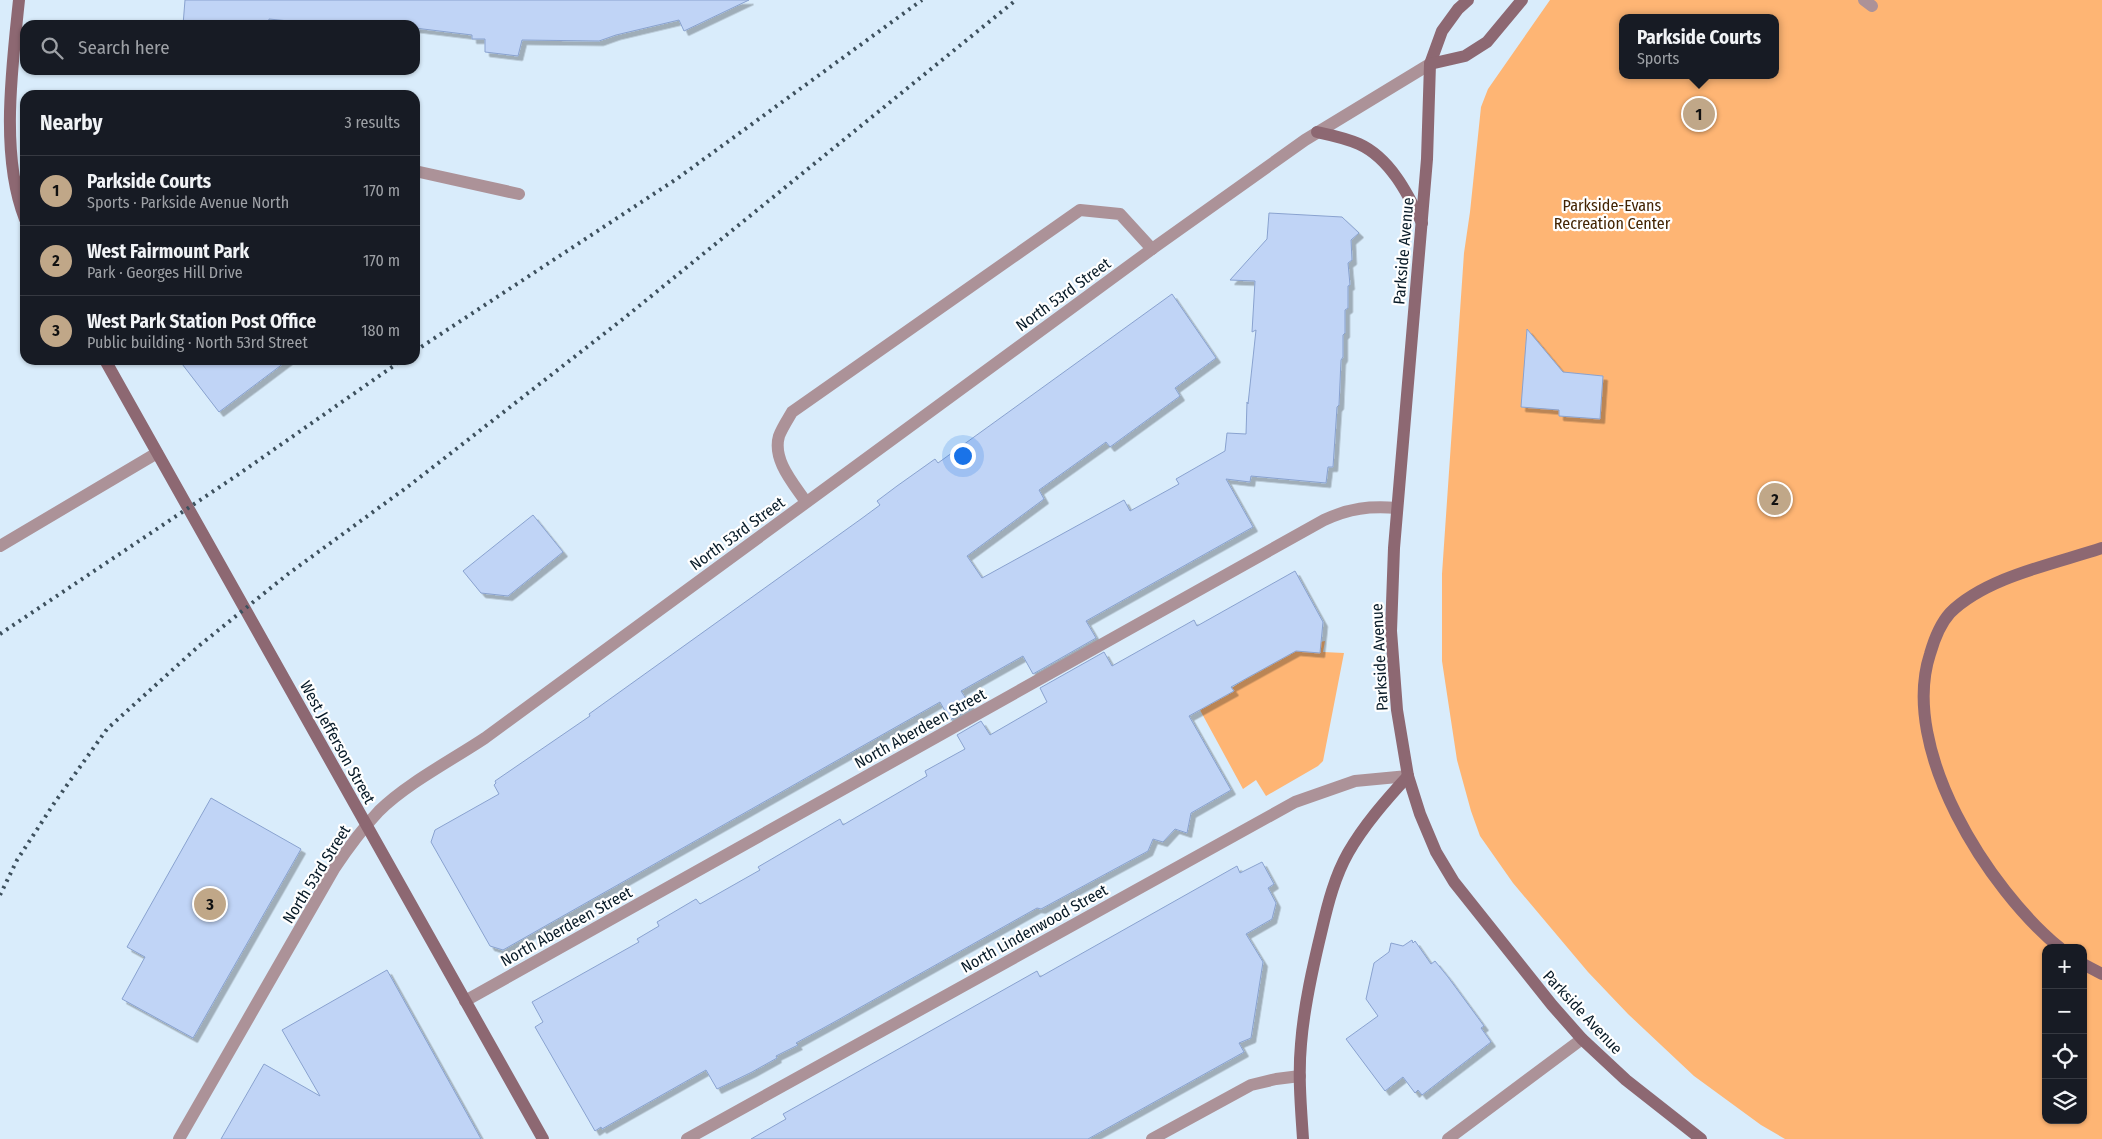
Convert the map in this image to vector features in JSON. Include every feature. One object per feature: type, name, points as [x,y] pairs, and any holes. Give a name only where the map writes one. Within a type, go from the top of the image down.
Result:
[{"type":"street","points":[[19,0],[6,140],[8,169],[20,206]]},
{"type":"street","name":"Parkside Avenue","points":[[1468,0],[1458,9],[1442,31],[1430,64],[1427,159],[1397,508],[1391,631],[1397,710],[1408,776],[1420,814],[1436,852],[1454,882],[1552,1005],[1582,1039],[1626,1080],[1701,1139]]},
{"type":"street","points":[[1430,64],[1465,56],[1487,42],[1522,0]]},
{"type":"street","name":"North 53rd Street","points":[[179,1139],[334,869],[351,843],[366,825],[397,796],[484,738],[1152,250],[1317,132],[1430,64]]},
{"type":"street","points":[[1317,132],[1360,145],[1374,154],[1394,175],[1410,199],[1422,223]]},
{"type":"street","points":[[420,172],[519,194]]},
{"type":"street","points":[[806,502],[785,470],[778,451],[779,436],[792,412],[1080,210],[1120,214],[1152,250]]},
{"type":"street","name":"West Jefferson Street","points":[[107,365],[543,1139]]},
{"type":"street","points":[[0,546],[157,453]]},
{"type":"street","name":"North Aberdeen Street","points":[[465,1001],[1324,520],[1354,509],[1373,506],[1397,508]]},
{"type":"street","points":[[2055,944],[2014,903],[1986,866],[1958,818],[1939,775],[1927,733],[1922,696],[1925,668],[1934,641],[1949,615],[1971,596],[1998,582],[2102,548]]},
{"type":"street","points":[[1303,1139],[1300,1076],[1301,1044],[1312,971],[1328,904],[1348,853],[1385,801],[1408,776]]},
{"type":"street","name":"North Lindenwood Street","points":[[687,1139],[1295,802],[1355,781],[1408,776]]},
{"type":"street","points":[[2087,966],[2102,974]]},
{"type":"street","points":[[1448,1139],[1582,1039]]},
{"type":"street","points":[[1152,1139],[1251,1085],[1300,1076]]},
{"type":"green space","name":"Parkside-Evans Recreation Center","points":[[1550,0],[2102,0],[2102,1139],[1785,1139],[1761,1125],[1694,1076],[1628,1014],[1588,972],[1513,883],[1480,836],[1457,760],[1442,661],[1442,574],[1464,253],[1481,107],[1488,89]]},
{"type":"green space","points":[[1325,641],[1323,652],[1344,653],[1323,761],[1318,766],[1266,796],[1256,780],[1243,789],[1200,710],[1290,648]]},
{"type":"building","points":[[185,0],[749,0],[684,31],[679,20],[599,41],[522,40],[518,56],[485,52],[485,39],[472,39],[472,35],[420,29],[420,20],[183,20]]},
{"type":"building","points":[[1269,213],[1342,217],[1359,233],[1351,240],[1352,260],[1348,263],[1350,285],[1348,286],[1348,308],[1345,310],[1345,333],[1343,335],[1343,357],[1341,360],[1333,467],[1328,467],[1326,483],[1251,476],[1250,482],[1226,479],[1253,527],[1086,621],[1096,638],[1033,674],[1023,656],[961,691],[972,708],[950,720],[940,702],[503,950],[490,946],[431,842],[435,830],[499,794],[494,785],[495,781],[590,716],[589,714],[861,519],[880,505],[877,501],[897,486],[935,459],[938,463],[1172,294],[1216,358],[1175,388],[1180,396],[1110,447],[1106,442],[1039,490],[1044,499],[967,556],[982,578],[1124,500],[1130,511],[1179,484],[1176,479],[1225,451],[1227,433],[1246,434],[1247,402],[1248,404],[1256,330],[1252,332],[1255,281],[1230,280],[1267,239]]},
{"type":"building","points":[[1527,329],[1563,372],[1603,376],[1600,419],[1559,416],[1559,410],[1521,407]]},
{"type":"building","points":[[183,365],[281,365],[219,412]]},
{"type":"building","points":[[533,515],[563,552],[508,596],[481,593],[463,571]]},
{"type":"building","points":[[1295,571],[1323,622],[1320,653],[1296,651],[1231,687],[1234,691],[1189,716],[1231,790],[1191,813],[1187,833],[1175,829],[1163,842],[1153,839],[1148,851],[1041,909],[1037,908],[796,1043],[798,1045],[776,1056],[777,1058],[752,1072],[717,1089],[706,1070],[602,1129],[601,1127],[595,1131],[535,1027],[543,1022],[532,1002],[639,942],[637,939],[659,926],[657,922],[696,899],[700,904],[760,870],[758,867],[840,819],[843,825],[927,776],[925,771],[965,749],[957,735],[981,721],[990,735],[1047,702],[1040,688],[1104,652],[1112,666],[1194,620],[1197,626]]},
{"type":"building","points":[[211,798],[301,849],[193,1038],[122,999],[145,957],[127,947]]},
{"type":"building","points":[[1262,862],[1274,884],[1268,888],[1276,903],[1272,919],[1246,934],[1263,962],[1251,1038],[1239,1043],[1244,1052],[1088,1139],[751,1139],[786,1119],[783,1114],[1037,971],[1040,977],[1237,866],[1240,873]]},
{"type":"building","points":[[1412,940],[1413,943],[1415,941],[1431,964],[1435,961],[1448,977],[1484,1026],[1481,1028],[1491,1042],[1422,1095],[1418,1090],[1415,1093],[1403,1077],[1385,1091],[1346,1039],[1378,1016],[1366,999],[1374,963],[1389,952],[1391,943],[1403,946]]},
{"type":"building","points":[[387,970],[481,1139],[221,1139],[264,1064],[320,1096],[282,1030]]},
{"type":"railway","points":[[420,348],[678,178],[922,0]]},
{"type":"railway","points":[[0,895],[17,860],[55,802],[107,729],[200,645],[288,574],[410,485],[623,319],[1016,0]]},
{"type":"railway","points":[[0,634],[236,476],[395,365]]},
{"type":"place","name":"Parkside Courts","points":[[1699,114]]},
{"type":"place","name":"West Fairmount Park","points":[[1775,499]]},
{"type":"place","name":"West Park Station Post Office","points":[[210,904]]}]
